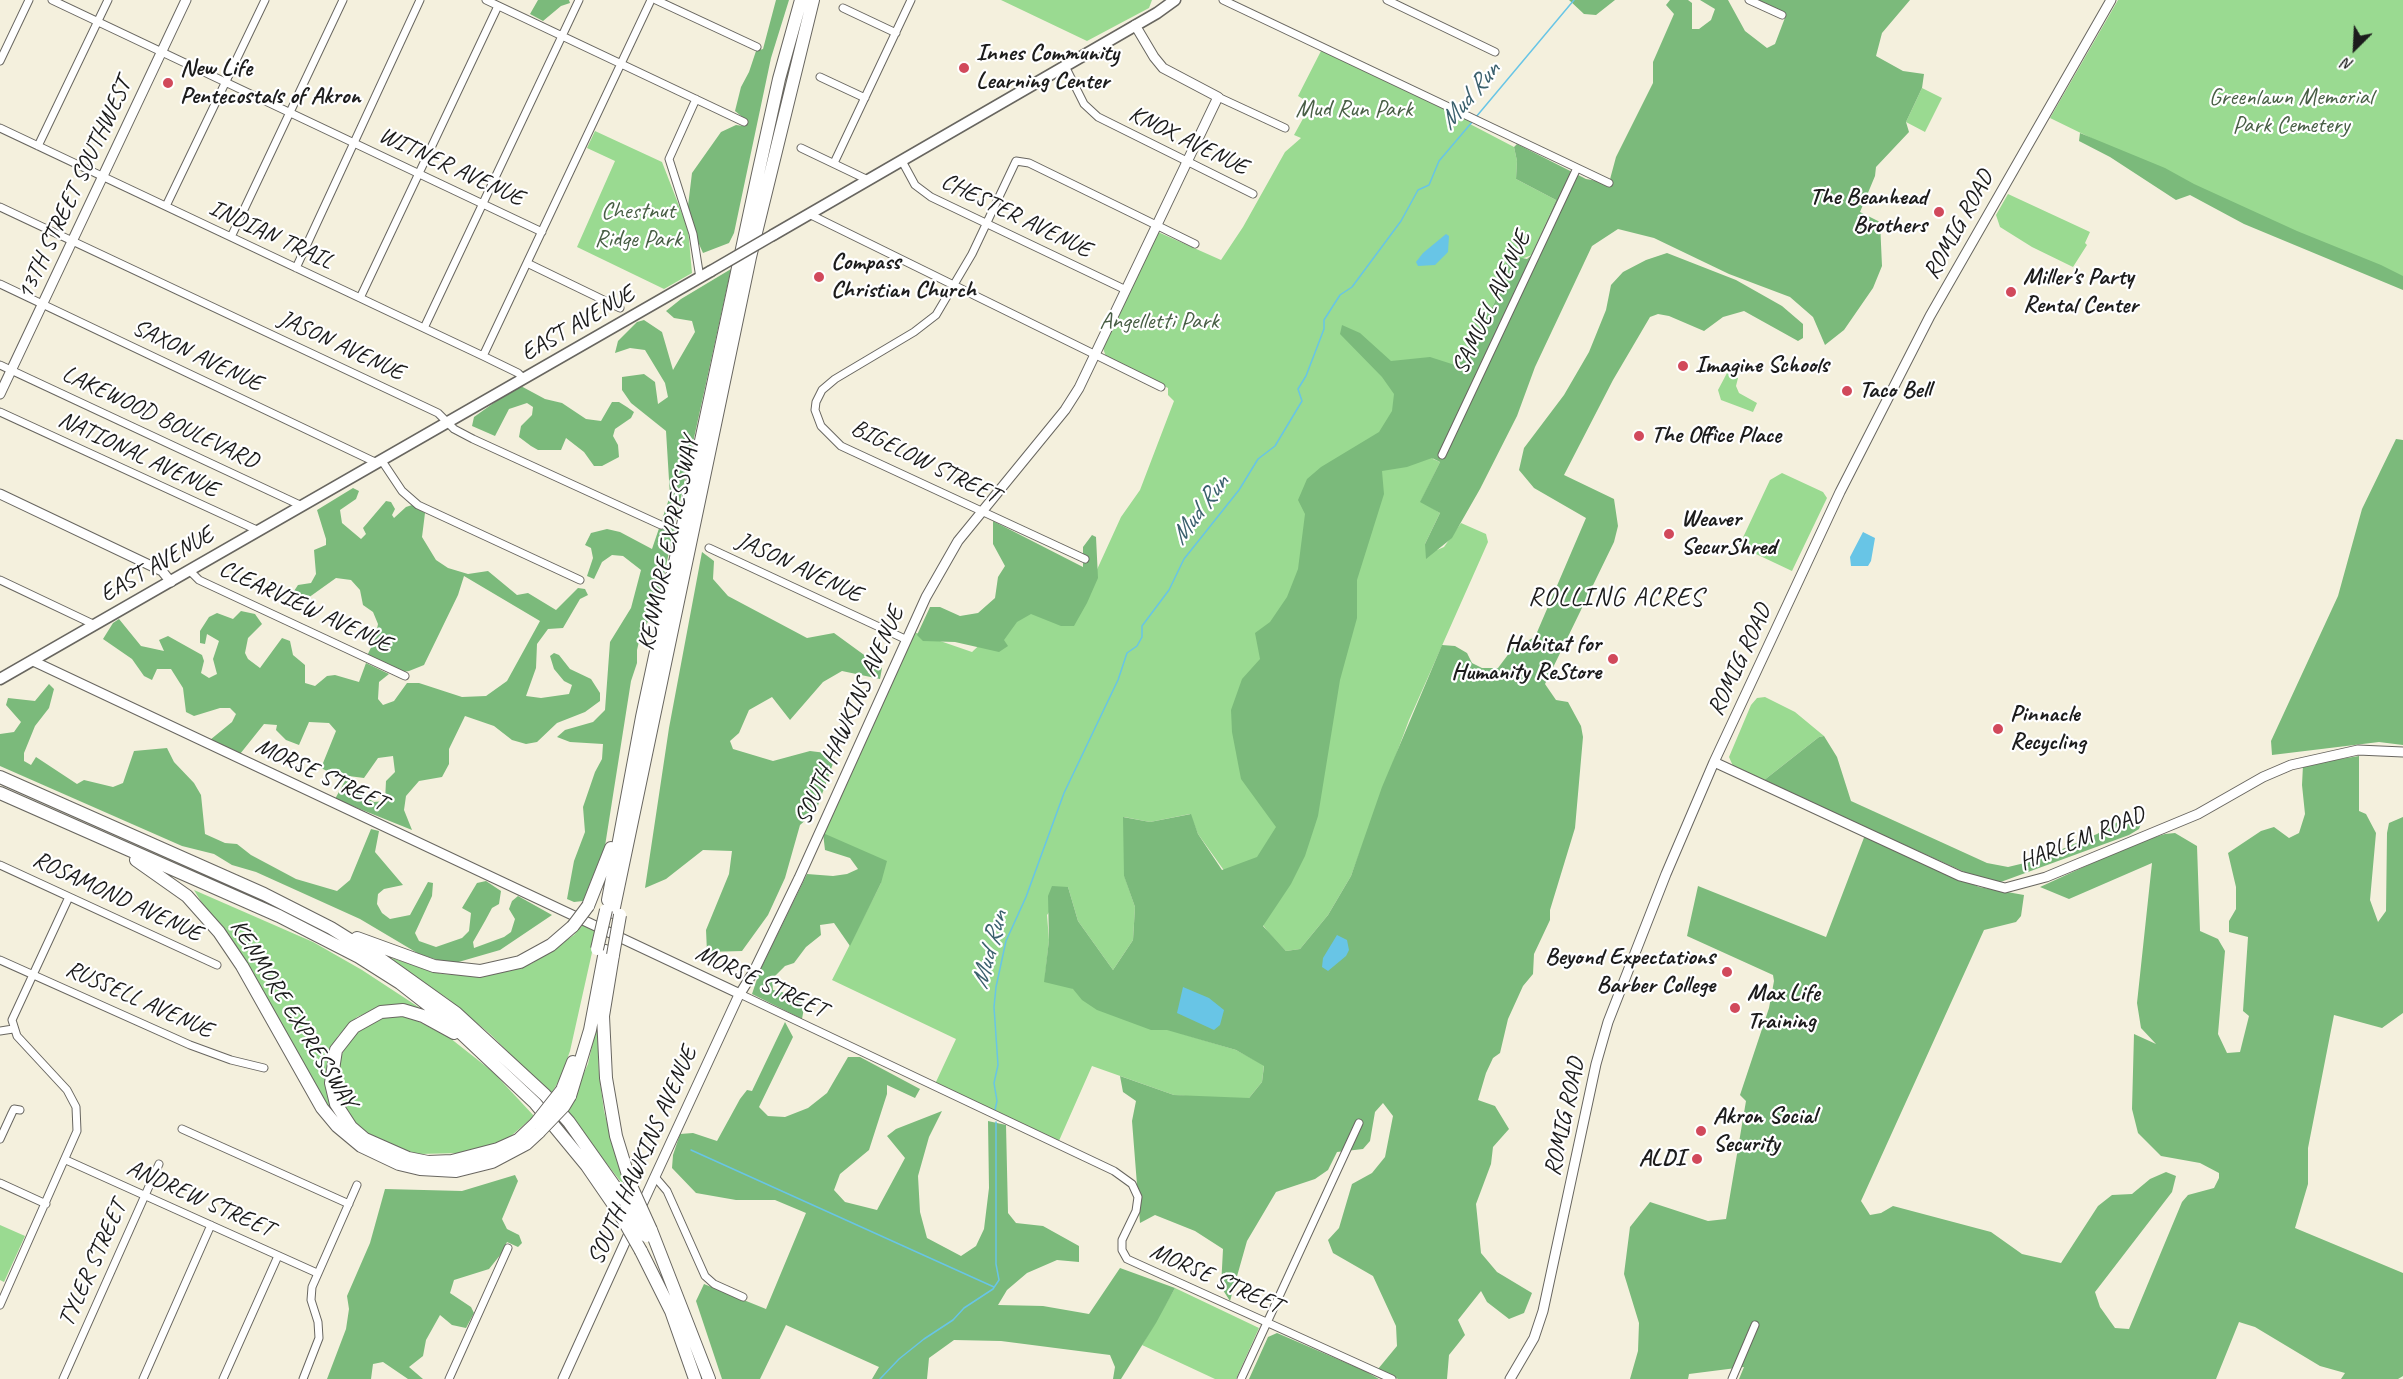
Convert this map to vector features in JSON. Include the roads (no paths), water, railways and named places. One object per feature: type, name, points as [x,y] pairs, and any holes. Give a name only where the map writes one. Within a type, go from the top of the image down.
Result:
[{"type":"highway","name":"KENMORE EXPRESSWAY","points":[[628,792],[778,79],[801,0]]},
{"type":"highway","name":"KENMORE EXPRESSWAY","points":[[613,913],[750,257],[813,0]]},
{"type":"highway","points":[[0,777],[254,890],[331,928],[424,964],[472,971],[499,968],[520,962],[551,945],[573,926],[588,906],[603,872],[628,792]]},
{"type":"highway","points":[[515,1084],[451,1031],[423,1016],[403,1010],[391,1010],[371,1016],[346,1034],[336,1050],[331,1083],[343,1117],[365,1139],[408,1158],[428,1162],[452,1161],[498,1149],[538,1127],[566,1093],[590,1030],[613,913],[628,792]]},
{"type":"highway","points":[[0,793],[279,916],[359,957],[400,983],[446,1019],[535,1102],[620,1214],[671,1311],[695,1379]]},
{"type":"highway","name":"KENMORE EXPRESSWAY","points":[[91,834],[147,866],[187,896],[207,918],[242,966],[322,1108],[337,1126],[361,1146],[399,1164],[420,1169],[456,1171],[492,1162],[526,1144],[538,1127]]},
{"type":"highway","points":[[331,928],[431,994],[512,1061],[569,1122],[649,1233]]},
{"type":"highway","points":[[605,952],[603,1016],[606,1078],[615,1136],[649,1233],[709,1379]]},
{"type":"main road","name":"EAST AVENUE","points":[[0,680],[700,278],[1175,0]]},
{"type":"street","points":[[0,61],[29,0]]},
{"type":"street","name":"WITNER AVENUE","points":[[52,0],[542,232]]},
{"type":"street","points":[[38,146],[108,0]]},
{"type":"street","name":"13TH STREET SOUTHWEST","points":[[0,394],[186,0]]},
{"type":"street","points":[[166,206],[265,0]]},
{"type":"street","points":[[231,237],[344,0]]},
{"type":"street","points":[[296,268],[420,0]]},
{"type":"street","points":[[486,0],[744,122]]},
{"type":"street","points":[[424,328],[579,0]]},
{"type":"street","points":[[483,356],[651,0]]},
{"type":"street","points":[[656,0],[757,47]]},
{"type":"street","points":[[834,163],[911,0]]},
{"type":"street","points":[[1223,0],[1609,183]]},
{"type":"street","points":[[1387,0],[1495,52]]},
{"type":"street","points":[[1749,0],[1782,15]]},
{"type":"street","name":"ROMIG ROAD","points":[[1510,1379],[1530,1347],[1543,1311],[1596,1064],[1608,1022],[1714,762],[1840,492],[1916,344],[2007,178],[2111,0]]},
{"type":"street","points":[[360,298],[498,6]]},
{"type":"street","points":[[843,8],[896,33]]},
{"type":"street","points":[[1135,25],[1163,68],[1285,128]]},
{"type":"street","name":"KNOX AVENUE","points":[[1065,66],[1084,104],[1093,114],[1253,194]]},
{"type":"street","points":[[820,77],[865,98]]},
{"type":"street","name":"SOUTH HAWKINS AVENUE","points":[[563,1379],[740,994],[799,878],[905,639],[951,551],[981,511],[1065,410],[1097,354],[1218,97]]},
{"type":"street","points":[[696,99],[669,159],[693,234],[700,278]]},
{"type":"street","name":"INDIAN TRAIL","points":[[0,128],[483,356],[518,373],[524,379]]},
{"type":"street","points":[[801,148],[868,180]]},
{"type":"street","name":"BIGELOW STREET","points":[[1085,559],[841,446],[824,430],[815,410],[819,396],[828,384],[928,322],[942,306],[972,254],[1013,164],[1023,160],[1157,227]]},
{"type":"street","name":"CHESTER AVENUE","points":[[902,161],[915,185],[923,192],[1126,290]]},
{"type":"street","name":"SAMUEL AVENUE","points":[[1442,454],[1577,168]]},
{"type":"street","name":"JASON AVENUE","points":[[0,207],[438,413],[448,423],[472,439],[661,525]]},
{"type":"street","points":[[808,214],[1161,387]]},
{"type":"street","points":[[1157,227],[1195,244]]},
{"type":"street","points":[[527,263],[620,308]]},
{"type":"street","name":"SAXON AVENUE","points":[[0,284],[380,462]]},
{"type":"street","name":"LAKEWOOD BOULEVARD","points":[[0,365],[303,506]]},
{"type":"street","name":"NATIONAL AVENUE","points":[[0,412],[260,531]]},
{"type":"street","points":[[380,462],[402,491],[418,505],[580,580]]},
{"type":"street","points":[[0,494],[162,571],[171,582]]},
{"type":"street","name":"JASON AVENUE","points":[[709,548],[905,639]]},
{"type":"street","name":"CLEARVIEW AVENUE","points":[[190,571],[199,580],[405,676]]},
{"type":"street","points":[[0,580],[95,625]]},
{"type":"street","name":"MORSE STREET","points":[[33,661],[1127,1179],[1138,1193],[1138,1201],[1122,1240],[1122,1250],[1127,1259],[1392,1379]]},
{"type":"street","name":"HARLEM ROAD","points":[[1714,762],[1960,876],[2005,888],[2046,877],[2198,814],[2264,777],[2291,765],[2358,750],[2403,752]]},
{"type":"street","name":"ROSAMOND AVENUE","points":[[0,865],[217,965]]},
{"type":"street","points":[[0,1305],[77,1131],[76,1107],[67,1090],[13,1029],[14,1011],[69,897]]},
{"type":"street","name":"RUSSELL AVENUE","points":[[0,960],[190,1045],[231,1060],[264,1068]]},
{"type":"street","points":[[0,1031],[13,1029]]},
{"type":"street","points":[[0,1139],[14,1109],[20,1110]]},
{"type":"street","points":[[1241,1379],[1359,1123]]},
{"type":"street","points":[[182,1129],[349,1204]]},
{"type":"street","name":"ANDREW STREET","points":[[66,1160],[317,1273]]},
{"type":"street","name":"TYLER STREET","points":[[63,1379],[159,1164]]},
{"type":"street","points":[[655,1177],[667,1191],[705,1276],[714,1284],[743,1297]]},
{"type":"street","points":[[0,1183],[46,1204]]},
{"type":"street","points":[[303,1379],[319,1338],[311,1293],[317,1273],[357,1185]]},
{"type":"street","points":[[143,1379],[211,1226]]},
{"type":"street","points":[[448,1379],[508,1248]]},
{"type":"street","points":[[223,1379],[278,1256]]},
{"type":"street","points":[[1732,1379],[1755,1325]]},
{"type":"water","points":[[1446,234],[1449,236],[1448,252],[1435,265],[1418,266],[1416,262],[1423,253]]},
{"type":"water","points":[[1863,532],[1875,538],[1871,561],[1868,566],[1851,566],[1850,557]]},
{"type":"water","points":[[1337,935],[1347,940],[1349,950],[1346,956],[1328,971],[1322,967],[1323,958]]},
{"type":"water","points":[[1183,987],[1209,998],[1224,1010],[1220,1025],[1214,1030],[1177,1013]]},
{"type":"waterway","name":"Mud Run","points":[[1476,117],[1574,0]]},
{"type":"waterway","name":"Mud Run","points":[[995,1110],[997,1101],[994,1083],[998,1065],[994,1007],[1006,941],[1026,897],[1064,793],[1118,680],[1127,653],[1137,646],[1142,637],[1142,626],[1169,590],[1184,559],[1239,490],[1258,459],[1275,446],[1302,401],[1298,389],[1306,376],[1324,329],[1324,320],[1340,295],[1352,287],[1401,221],[1418,190],[1429,185],[1439,161],[1473,121]]},
{"type":"waterway","name":"Mud Run","points":[[880,1379],[899,1359],[953,1320],[964,1308],[993,1289],[999,1280],[996,1264],[996,1122]]},
{"type":"waterway","points":[[691,1150],[994,1287]]},
{"type":"place","name":"Innes Community Learning Center","points":[[964,68]]},
{"type":"place","name":"New Life Pentecostals of Akron","points":[[168,83]]},
{"type":"place","name":"The Beanhead Brothers","points":[[1939,212]]},
{"type":"place","name":"Compass Christian Church","points":[[819,277]]},
{"type":"place","name":"Miller's Party Rental Center","points":[[2011,292]]},
{"type":"place","name":"Imagine Schools","points":[[1683,366]]},
{"type":"place","name":"Taco Bell","points":[[1847,391]]},
{"type":"place","name":"The Office Place","points":[[1639,436]]},
{"type":"place","name":"Weaver SecurShred","points":[[1669,534]]},
{"type":"place","name":"Habitat for Humanity ReStore","points":[[1613,659]]},
{"type":"place","name":"Pinnacle Recycling","points":[[1998,729]]},
{"type":"place","name":"Beyond Expectations Barber College","points":[[1727,972]]},
{"type":"place","name":"Max Life Training","points":[[1735,1008]]},
{"type":"place","name":"Akron Social Security","points":[[1701,1131]]},
{"type":"place","name":"ALDI","points":[[1697,1159]]},
{"type":"district","name":"ROLLING ACRES","points":[[1616,598]]},
{"type":"park label","name":"Mud Run Park","points":[[1354,110]]},
{"type":"park label","name":"Greenlawn Memorial Park Cemetery","points":[[2291,112]]},
{"type":"park label","name":"Chestnut Ridge Park","points":[[638,226]]},
{"type":"park label","name":"Angelletti Park","points":[[1159,322]]}]
